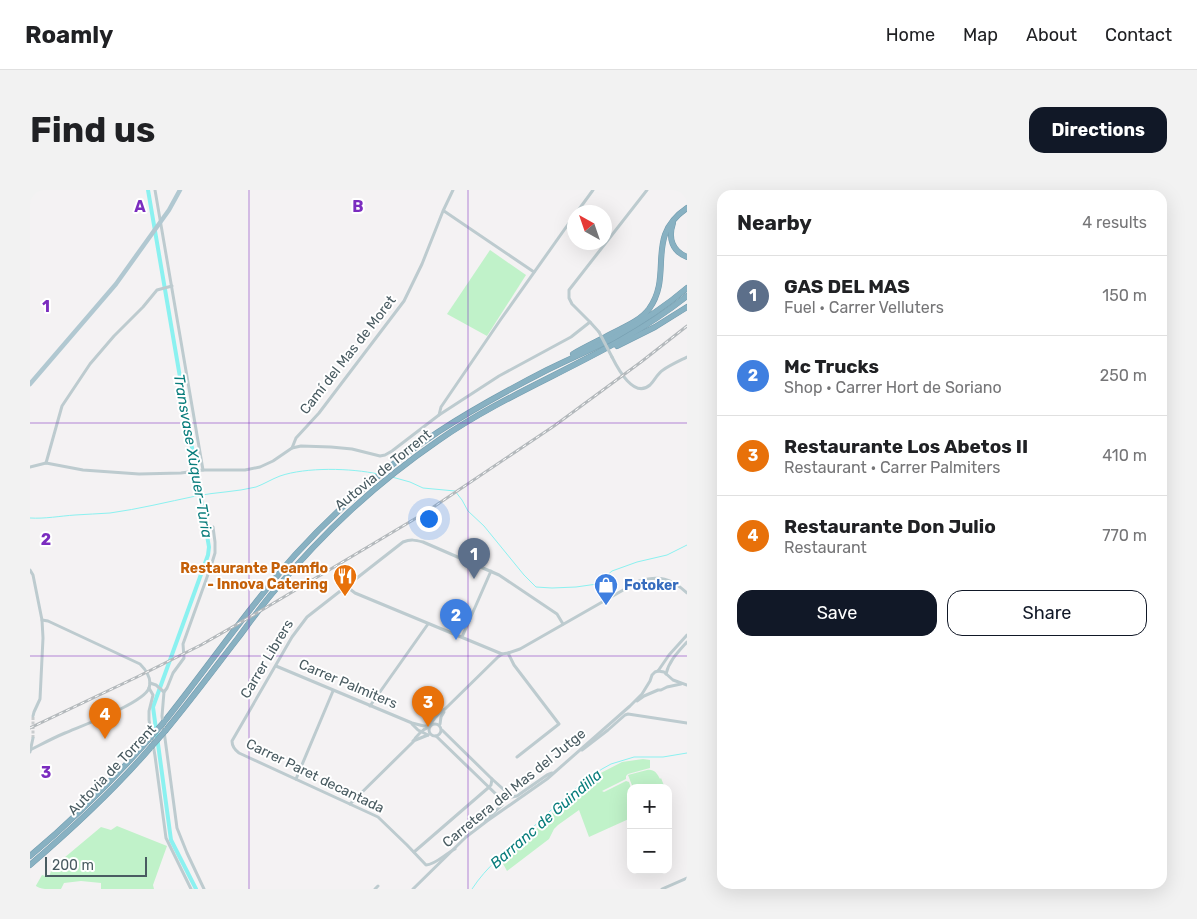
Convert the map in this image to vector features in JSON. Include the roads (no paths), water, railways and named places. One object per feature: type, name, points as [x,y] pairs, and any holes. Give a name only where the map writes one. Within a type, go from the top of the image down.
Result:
[{"type":"highway","points":[[468,413],[500,392],[636,321],[648,310],[657,296],[661,282],[663,240],[668,227],[674,219],[687,208]]},
{"type":"highway","points":[[674,219],[671,239],[674,247],[681,255],[687,258]]},
{"type":"highway","name":"Autovia de Torrent","points":[[30,856],[86,806],[122,769],[164,722],[290,562],[332,518],[366,487],[395,462],[468,413],[500,394],[614,338],[648,318],[687,288]]},
{"type":"highway","name":"Autovia de Torrent","points":[[30,864],[90,811],[151,748],[194,696],[273,591],[325,533],[372,490],[402,466],[472,418],[617,343],[651,322],[687,296]]},
{"type":"highway","points":[[504,400],[655,328],[687,307]]},
{"type":"main road","points":[[30,384],[111,290],[169,210],[180,190]]},
{"type":"street","points":[[155,190],[159,223],[172,286],[200,470]]},
{"type":"street","name":"Camí del Mas de Moret","points":[[292,448],[296,438],[319,413],[404,301],[422,264],[453,190]]},
{"type":"street","points":[[582,205],[593,190]]},
{"type":"street","points":[[647,190],[569,290],[569,298],[572,304],[598,332],[618,368],[634,388],[644,388],[662,370],[687,357]]},
{"type":"street","points":[[443,211],[534,272]]},
{"type":"street","points":[[439,415],[446,399],[567,226]]},
{"type":"street","points":[[46,463],[62,406],[97,355],[157,290],[172,286]]},
{"type":"street","points":[[30,467],[46,463],[83,470],[139,474],[181,473],[200,470],[245,470],[260,467],[292,448],[301,446],[352,449],[380,456],[392,451],[439,415],[499,376],[580,332],[590,322]]},
{"type":"street","points":[[204,889],[186,853],[177,828],[162,716],[164,692],[173,673],[184,658],[183,644],[211,566],[215,542],[213,527]]},
{"type":"street","name":"Carrer Librers","points":[[233,747],[232,740],[292,637],[307,617],[403,542],[413,539],[423,542],[499,575],[557,614],[563,624]]},
{"type":"street","points":[[30,570],[33,576],[42,620],[40,699],[34,716]]},
{"type":"street","points":[[462,637],[491,571]]},
{"type":"street","points":[[346,585],[354,594],[502,654],[508,654],[520,649],[639,581],[649,578],[667,580],[676,583],[687,593]]},
{"type":"street","points":[[30,750],[140,698],[146,694],[150,683],[145,669],[140,664],[48,621],[42,620]]},
{"type":"street","points":[[370,706],[428,624]]},
{"type":"street","points":[[687,635],[658,671],[652,675],[650,681],[652,687],[658,690],[687,684]]},
{"type":"street","points":[[667,687],[669,684],[667,676],[668,667],[687,642]]},
{"type":"street","points":[[430,735],[429,731],[432,720],[446,709],[502,654]]},
{"type":"street","points":[[508,654],[514,666],[559,724],[517,757]]},
{"type":"street","name":"Carrer Palmiters","points":[[276,666],[412,723],[430,726]]},
{"type":"street","points":[[658,671],[664,672],[667,676],[682,684]]},
{"type":"street","name":"Carretera del Mas del Jutge","points":[[413,889],[454,848],[482,825],[547,779],[630,706],[642,694],[650,681]]},
{"type":"street","points":[[150,683],[156,685],[164,692]]},
{"type":"street","points":[[149,688],[153,695],[149,710],[149,720],[166,838],[191,889]]},
{"type":"street","name":"Carretera del Mas del Jutge","points":[[630,706],[644,696],[658,690]]},
{"type":"street","points":[[296,779],[333,691]]},
{"type":"street","points":[[446,709],[441,718],[440,725],[442,730],[510,796],[514,797],[556,771]]},
{"type":"street","points":[[573,756],[587,748],[628,714],[687,723]]},
{"type":"street","name":"Carrer Palmiters","points":[[412,723],[421,732],[430,735]]},
{"type":"street","points":[[350,804],[425,728],[436,723],[440,725]]},
{"type":"street","points":[[416,728],[416,737]]},
{"type":"street","points":[[436,736],[442,730]]},
{"type":"street","points":[[413,742],[430,735],[436,736],[500,798],[502,805],[482,825]]},
{"type":"street","points":[[30,750],[33,738]]},
{"type":"street","name":"Carrer Paret decantada","points":[[233,747],[239,753],[378,817],[426,865],[433,865],[454,848]]},
{"type":"street","points":[[414,852],[488,788],[492,779]]},
{"type":"street","points":[[662,889],[687,878]]},
{"type":"waterway","name":"Transvase Xùquer-Tùria","points":[[148,190],[209,547],[208,555],[153,707],[171,840],[196,889]]},
{"type":"waterway","points":[[30,518],[110,513],[196,496],[256,487],[280,476],[302,471],[342,470],[378,474]]},
{"type":"waterway","points":[[392,477],[423,488],[455,491],[468,511],[484,526],[536,587],[576,587],[597,584],[612,571],[637,562],[667,555],[687,545]]},
{"type":"waterway","name":"Barranc de Guindilla","points":[[472,889],[484,873],[553,808],[602,769],[611,764],[634,757],[663,757],[687,753]]},
{"type":"tunnel","points":[[33,716],[33,738]]},
{"type":"railway","points":[[30,728],[201,645],[423,514],[554,426],[687,326]]},
{"type":"place","name":"GAS DEL MAS","points":[[474,579]]},
{"type":"place","name":"Restaurante Peamflo - Innova Catering","points":[[345,597]]},
{"type":"place","name":"Fotoker","points":[[606,606]]},
{"type":"place","name":"Mc Trucks","points":[[456,640]]},
{"type":"place","name":"Restaurante Los Abetos II","points":[[428,727]]},
{"type":"place","name":"Restaurante Don Julio","points":[[105,739]]}]
